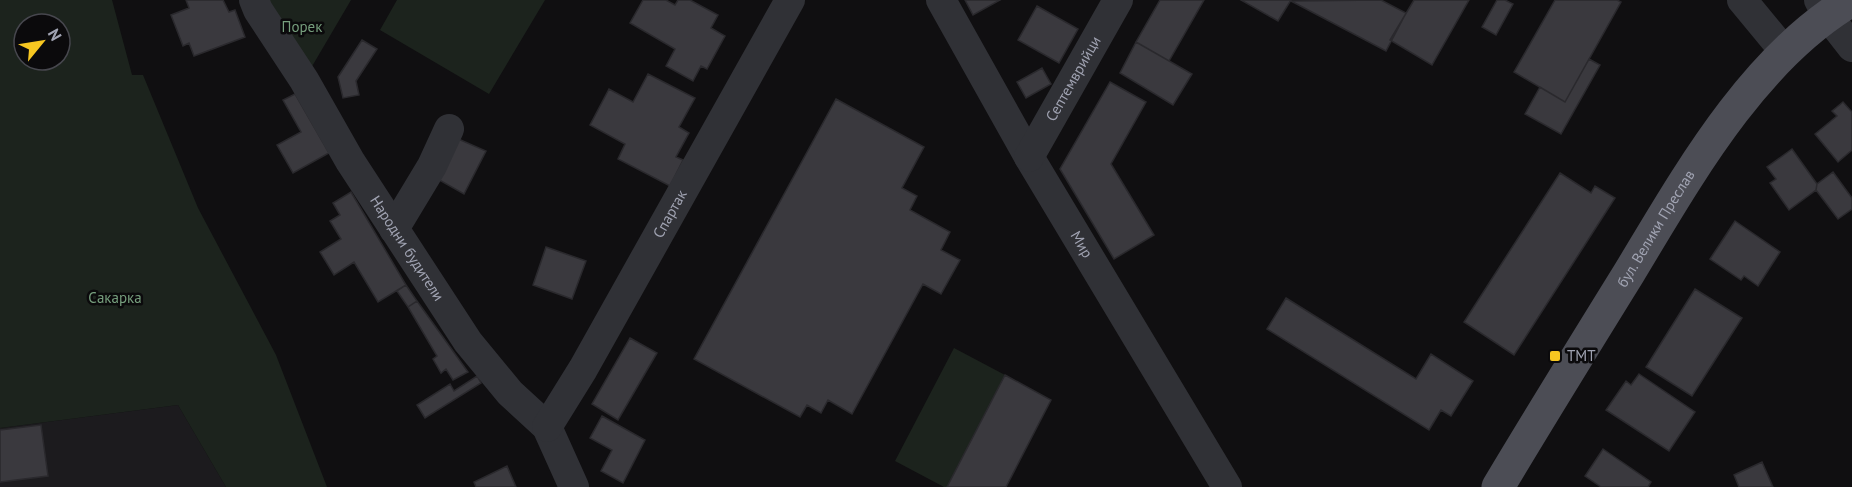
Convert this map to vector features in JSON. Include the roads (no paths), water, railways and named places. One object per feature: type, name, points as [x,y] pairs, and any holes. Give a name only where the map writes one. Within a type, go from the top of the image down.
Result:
[{"type":"main road","name":"бул. Велики Преслав","points":[[1498,487],[1703,152],[1747,95],[1785,52],[1832,5]]},
{"type":"street","name":"Народни будители","points":[[254,0],[258,10],[304,80],[350,161],[468,342],[510,393],[547,427],[574,487]]},
{"type":"street","name":"Спартак","points":[[547,427],[583,369],[790,0]]},
{"type":"street","name":"Мир","points":[[941,0],[1029,157],[1227,487]]},
{"type":"street","name":"Септемврийци","points":[[1029,157],[1118,0]]},
{"type":"street","points":[[1742,0],[1785,52]]},
{"type":"street","points":[[1832,5],[1852,47]]},
{"type":"street","points":[[394,229],[432,166],[449,129]]},
{"type":"place","name":"ТМТ","points":[[1555,356]]},
{"type":"park label","name":"Порек","points":[[302,27]]},
{"type":"park label","name":"Сакарка","points":[[115,298]]}]
